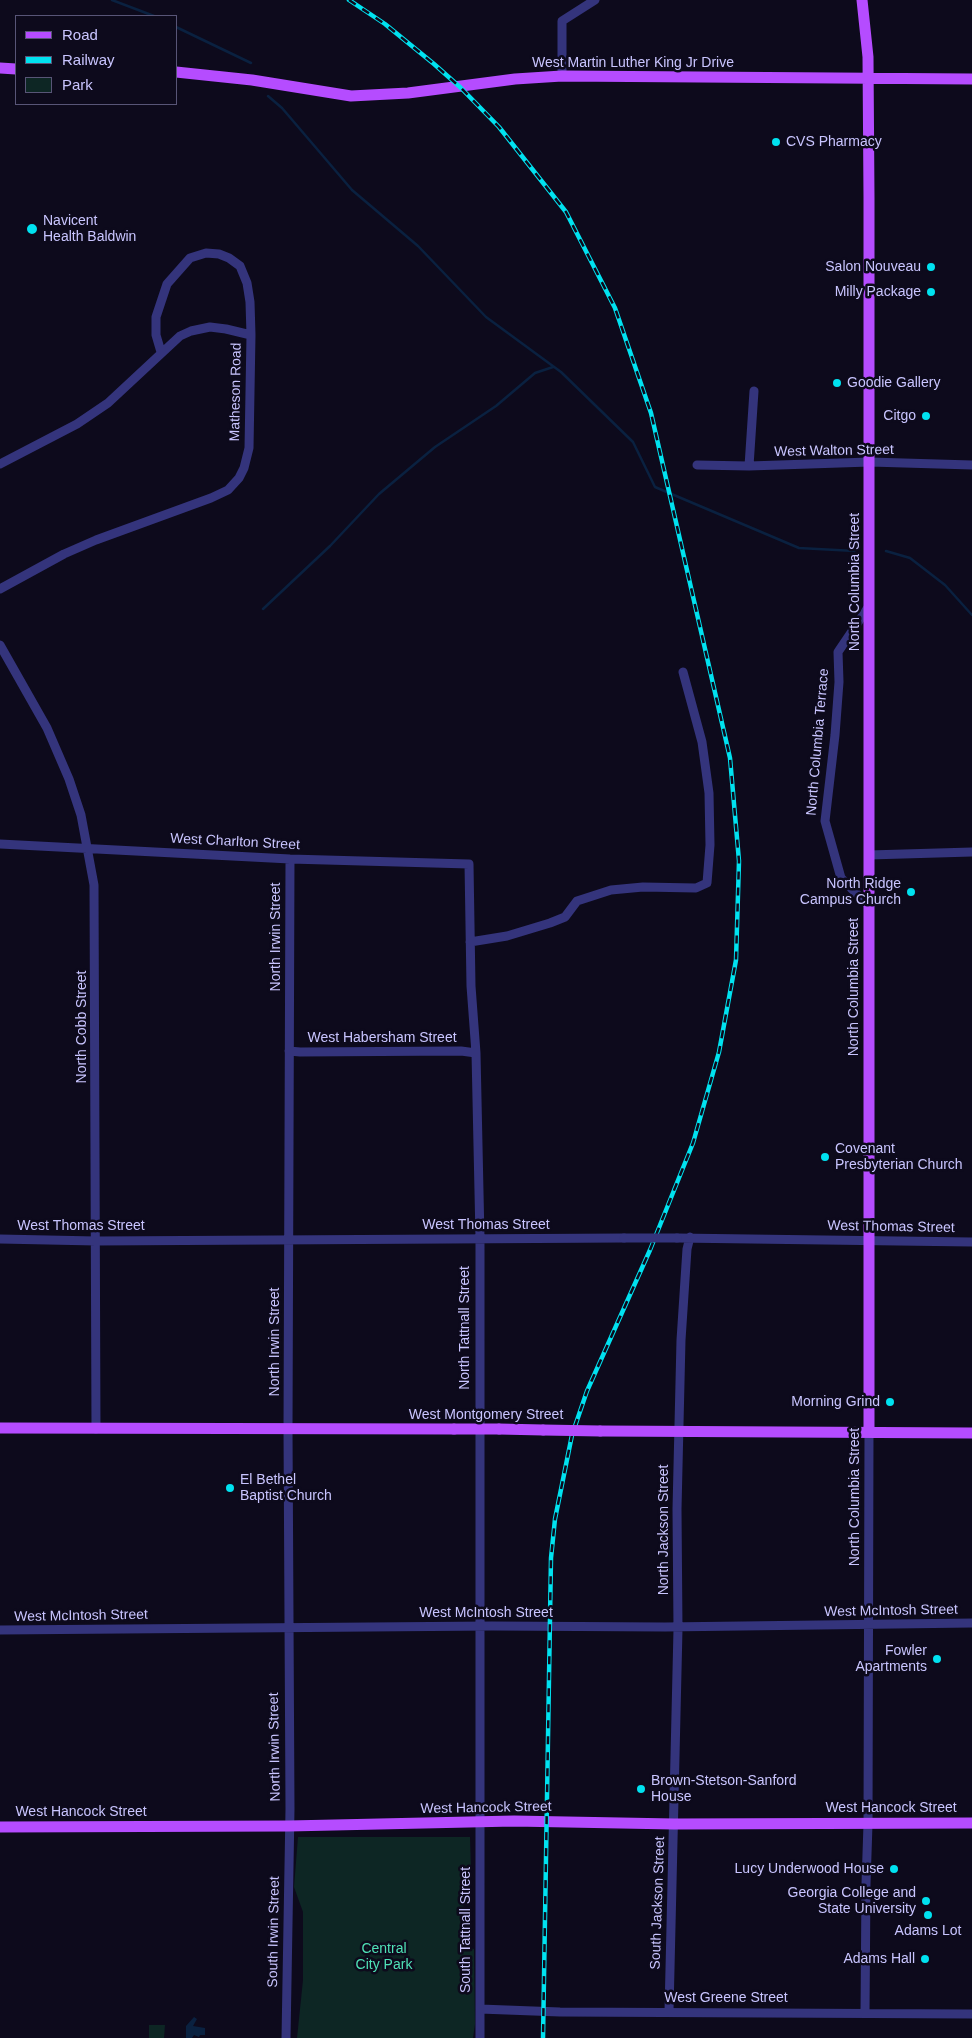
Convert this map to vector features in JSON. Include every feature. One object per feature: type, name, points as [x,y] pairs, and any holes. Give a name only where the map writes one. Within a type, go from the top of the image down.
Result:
[{"type":"main road","name":"North Columbia Street","points":[[862,0],[867,35],[868,79],[870,1432]]},
{"type":"main road","points":[[0,68],[15,69]]},
{"type":"main road","name":"West Martin Luther King Jr Drive","points":[[178,72],[252,80],[351,96],[408,93],[515,79],[562,76],[972,79]]},
{"type":"main road","name":"West Montgomery Street","points":[[0,1428],[499,1429],[972,1434]]},
{"type":"main road","name":"West Hancock Street","points":[[0,1827],[289,1826],[514,1821],[674,1824],[972,1823]]},
{"type":"street","points":[[562,76],[562,21],[595,0]]},
{"type":"street","points":[[161,352],[156,335],[156,317],[167,284],[190,258],[206,253],[219,254],[240,266],[247,283],[250,302],[250,335]]},
{"type":"street","name":"Matheson Road","points":[[0,464],[77,424],[108,403],[180,336],[210,327],[250,335],[249,448],[244,468],[239,478],[228,490],[72,550],[0,589]]},
{"type":"street","points":[[749,466],[754,391]]},
{"type":"street","name":"West Walton Street","points":[[697,465],[749,466],[870,462],[972,465]]},
{"type":"street","name":"North Columbia Terrace","points":[[869,906],[841,878],[825,821],[839,682],[838,652],[870,606]]},
{"type":"street","name":"North Cobb Street","points":[[0,644],[47,728],[69,779],[81,815],[88,848],[94,894],[96,1429]]},
{"type":"street","points":[[470,942],[507,936],[550,923],[565,917],[577,901],[611,890],[696,888],[707,883],[710,845],[709,793],[702,742],[683,672]]},
{"type":"street","name":"West Charlton Street","points":[[0,844],[290,859],[469,864]]},
{"type":"street","points":[[869,855],[972,852]]},
{"type":"street","name":"North Irwin Street","points":[[289,1826],[288,1239],[290,859]]},
{"type":"street","name":"North Tattnall Street","points":[[469,864],[480,1238],[480,1822]]},
{"type":"street","name":"West Habersham Street","points":[[289,1051],[461,1051],[476,1053]]},
{"type":"street","name":"West Thomas Street","points":[[0,1239],[96,1241],[690,1237],[972,1242]]},
{"type":"street","name":"North Jackson Street","points":[[674,1824],[678,1626],[677,1509],[681,1340],[687,1249],[690,1237]]},
{"type":"street","name":"North Columbia Street","points":[[865,2013],[870,1625],[870,1432]]},
{"type":"street","name":"West McIntosh Street","points":[[0,1630],[972,1623]]},
{"type":"street","name":"South Tattnall Street","points":[[480,1822],[480,2038]]},
{"type":"street","name":"South Jackson Street","points":[[668,2011],[674,1824]]},
{"type":"street","name":"South Irwin Street","points":[[286,2038],[289,1826]]},
{"type":"street","name":"West Greene Street","points":[[480,2009],[560,2012],[668,2011],[972,2014]]},
{"type":"green space","name":"Central City Park","points":[[298,1837],[470,1837],[471,1870],[463,1871],[464,1946],[474,1949],[475,2024],[473,2038],[297,2038],[303,1980],[303,1912],[294,1887]]},
{"type":"green space","points":[[149,2025],[165,2025],[164,2038],[149,2038]]},
{"type":"water","points":[[194,2017],[197,2019],[193,2026],[205,2028],[205,2035],[200,2035],[199,2037],[194,2035],[192,2038],[186,2038],[186,2026]]},
{"type":"waterway","points":[[112,0],[151,15]]},
{"type":"waterway","points":[[178,28],[251,63]]},
{"type":"waterway","points":[[268,96],[282,108],[352,190],[418,246],[486,317],[561,372],[633,442],[655,487],[799,548],[855,551]]},
{"type":"waterway","points":[[263,609],[330,546],[379,494],[435,447],[496,406],[535,373],[553,367]]},
{"type":"waterway","points":[[886,551],[910,558],[945,585],[972,615]]},
{"type":"railway","points":[[349,0],[385,24],[434,64],[461,88],[499,127],[566,212],[615,308],[651,413],[730,758],[739,861],[736,960],[719,1052],[693,1143],[650,1250],[587,1391],[572,1435],[555,1519],[551,1558],[543,2038]]},
{"type":"place","name":"CVS Pharmacy","points":[[776,142]]},
{"type":"place","name":"Navicent Health Baldwin","points":[[32,229]]},
{"type":"place","name":"Salon Nouveau","points":[[931,267]]},
{"type":"place","name":"Milly Package","points":[[931,292]]},
{"type":"place","name":"Goodie Gallery","points":[[837,383]]},
{"type":"place","name":"Citgo","points":[[926,416]]},
{"type":"place","name":"North Ridge Campus Church","points":[[911,892]]},
{"type":"place","name":"Covenant Presbyterian Church","points":[[825,1157]]},
{"type":"place","name":"Morning Grind","points":[[890,1402]]},
{"type":"place","name":"El Bethel Baptist Church","points":[[230,1488]]},
{"type":"place","name":"Fowler Apartments","points":[[937,1659]]},
{"type":"place","name":"Brown-Stetson-Sanford House","points":[[641,1789]]},
{"type":"place","name":"Lucy Underwood House","points":[[894,1869]]},
{"type":"place","name":"Georgia College and State University","points":[[926,1901]]},
{"type":"place","name":"Adams Lot","points":[[928,1915]]},
{"type":"place","name":"Adams Hall","points":[[925,1959]]}]
